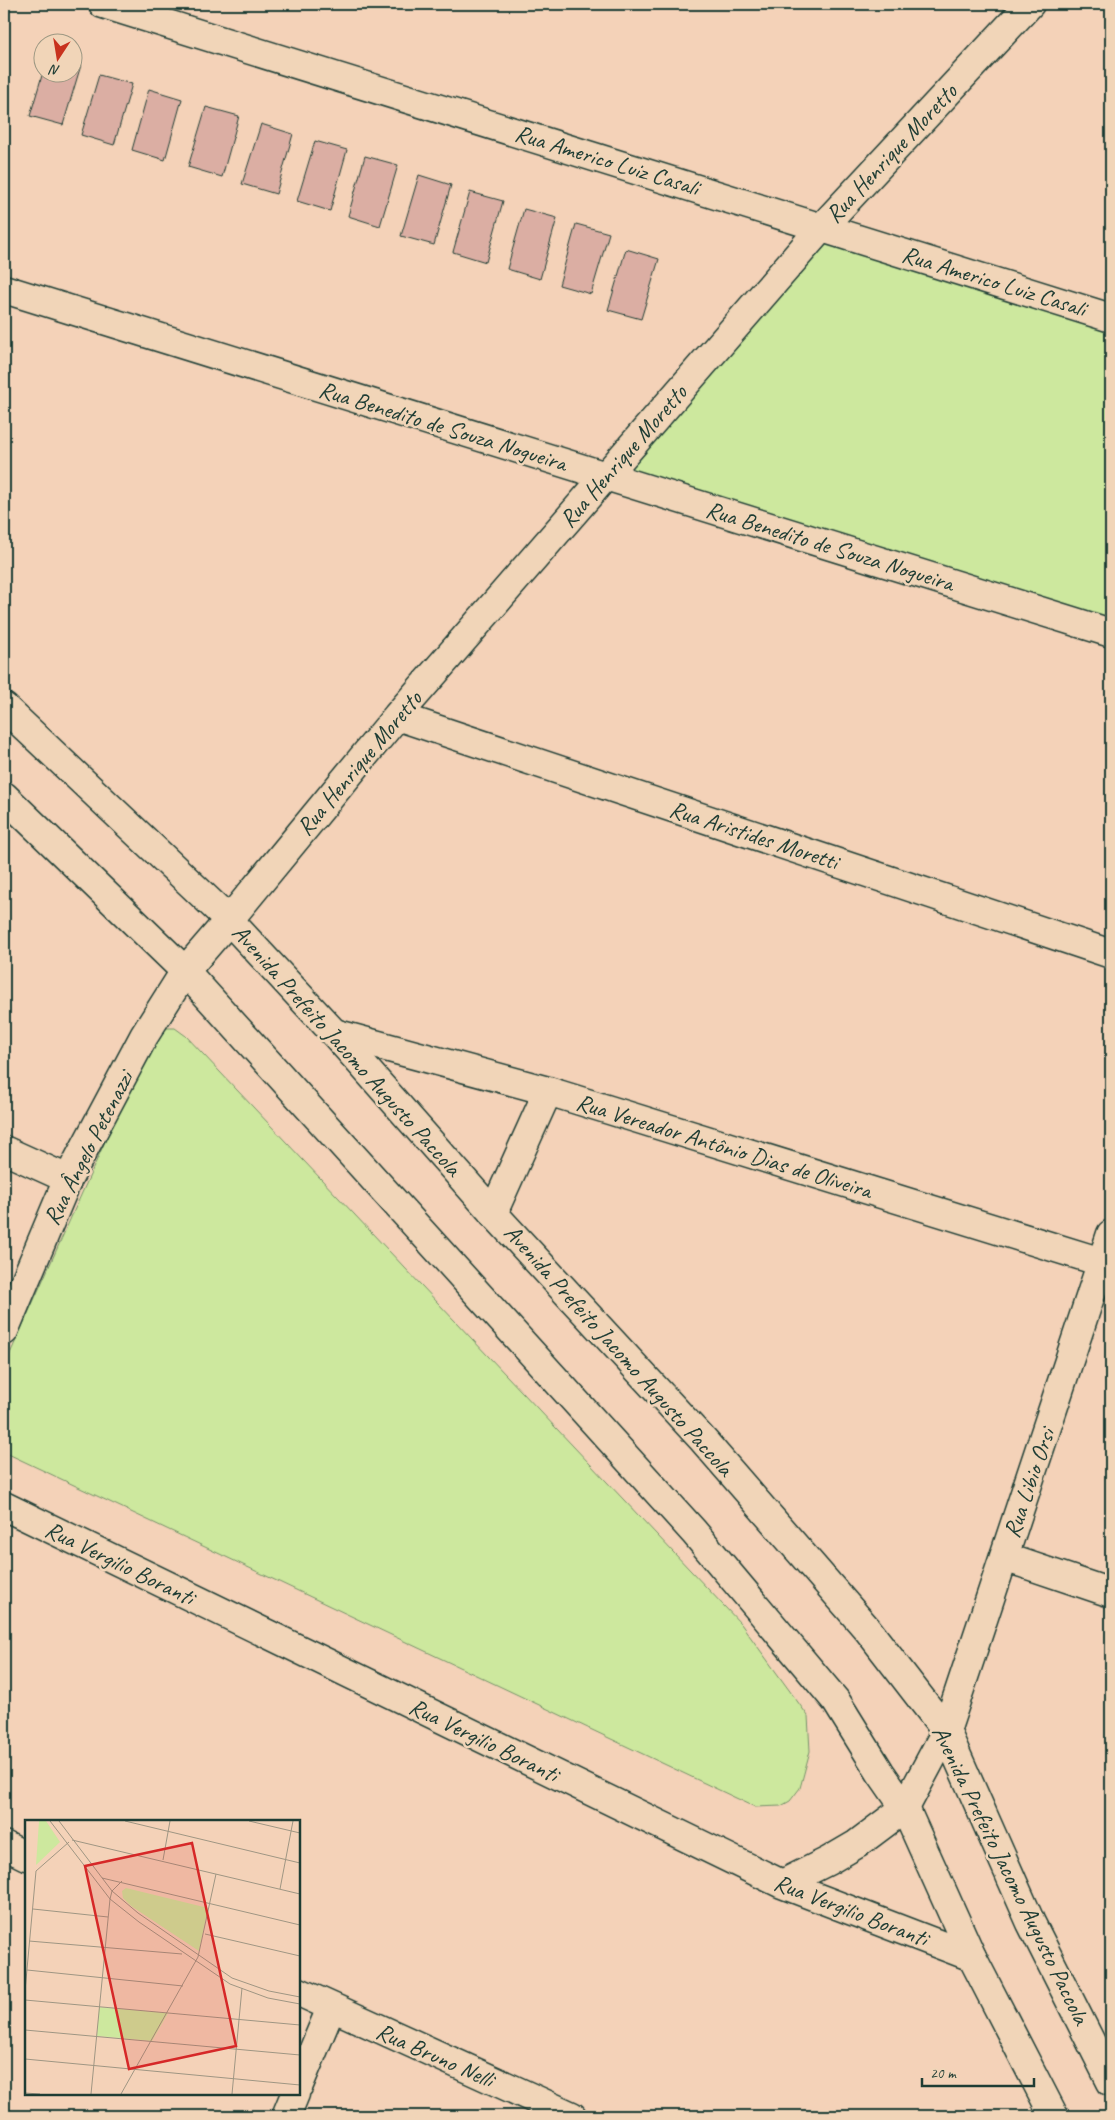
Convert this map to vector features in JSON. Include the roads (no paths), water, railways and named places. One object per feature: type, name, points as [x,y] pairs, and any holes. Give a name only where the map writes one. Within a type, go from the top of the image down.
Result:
[{"type":"street","name":"Rua Americo Luiz Casali","points":[[103,4],[1111,318]]},
{"type":"street","name":"Rua Henrique Moretto","points":[[185,971],[397,716],[604,476],[822,227],[1030,4]]},
{"type":"street","name":"Rua Benedito de Souza Nogueira","points":[[4,289],[1111,633]]},
{"type":"street","name":"Avenida Prefeito Jacomo Augusto Paccola","points":[[4,706],[229,920],[334,1033],[494,1213],[703,1440],[868,1630],[946,1731],[1031,1923],[1111,2082]]},
{"type":"street","name":"Rua Aristides Moretti","points":[[397,716],[1111,954]]},
{"type":"street","points":[[4,796],[185,971],[694,1532],[836,1701],[880,1772],[905,1808],[972,1957],[1054,2116]]},
{"type":"street","name":"Rua Ângelo Petenazzi","points":[[4,1331],[68,1180],[144,1036],[185,971]]},
{"type":"street","name":"Rua Vereador Antônio Dias de Oliveira","points":[[334,1033],[548,1091],[1107,1264]]},
{"type":"street","points":[[494,1213],[548,1091]]},
{"type":"street","points":[[4,1150],[68,1180]]},
{"type":"street","name":"Rua Libio Orsi","points":[[905,1808],[946,1731],[1004,1558],[1107,1264],[1111,1234]]},
{"type":"street","name":"Rua Vergilio Boranti","points":[[4,1506],[782,1884],[972,1957]]},
{"type":"street","points":[[1004,1558],[1111,1593]]},
{"type":"street","points":[[782,1884],[857,1844],[905,1808]]},
{"type":"street","points":[[4,1845],[25,1856]]},
{"type":"street","name":"Rua Bruno Nelli","points":[[300,1992],[572,2116]]},
{"type":"street","points":[[300,2083],[331,2008]]},
{"type":"street","points":[[286,2116],[295,2095]]}]
